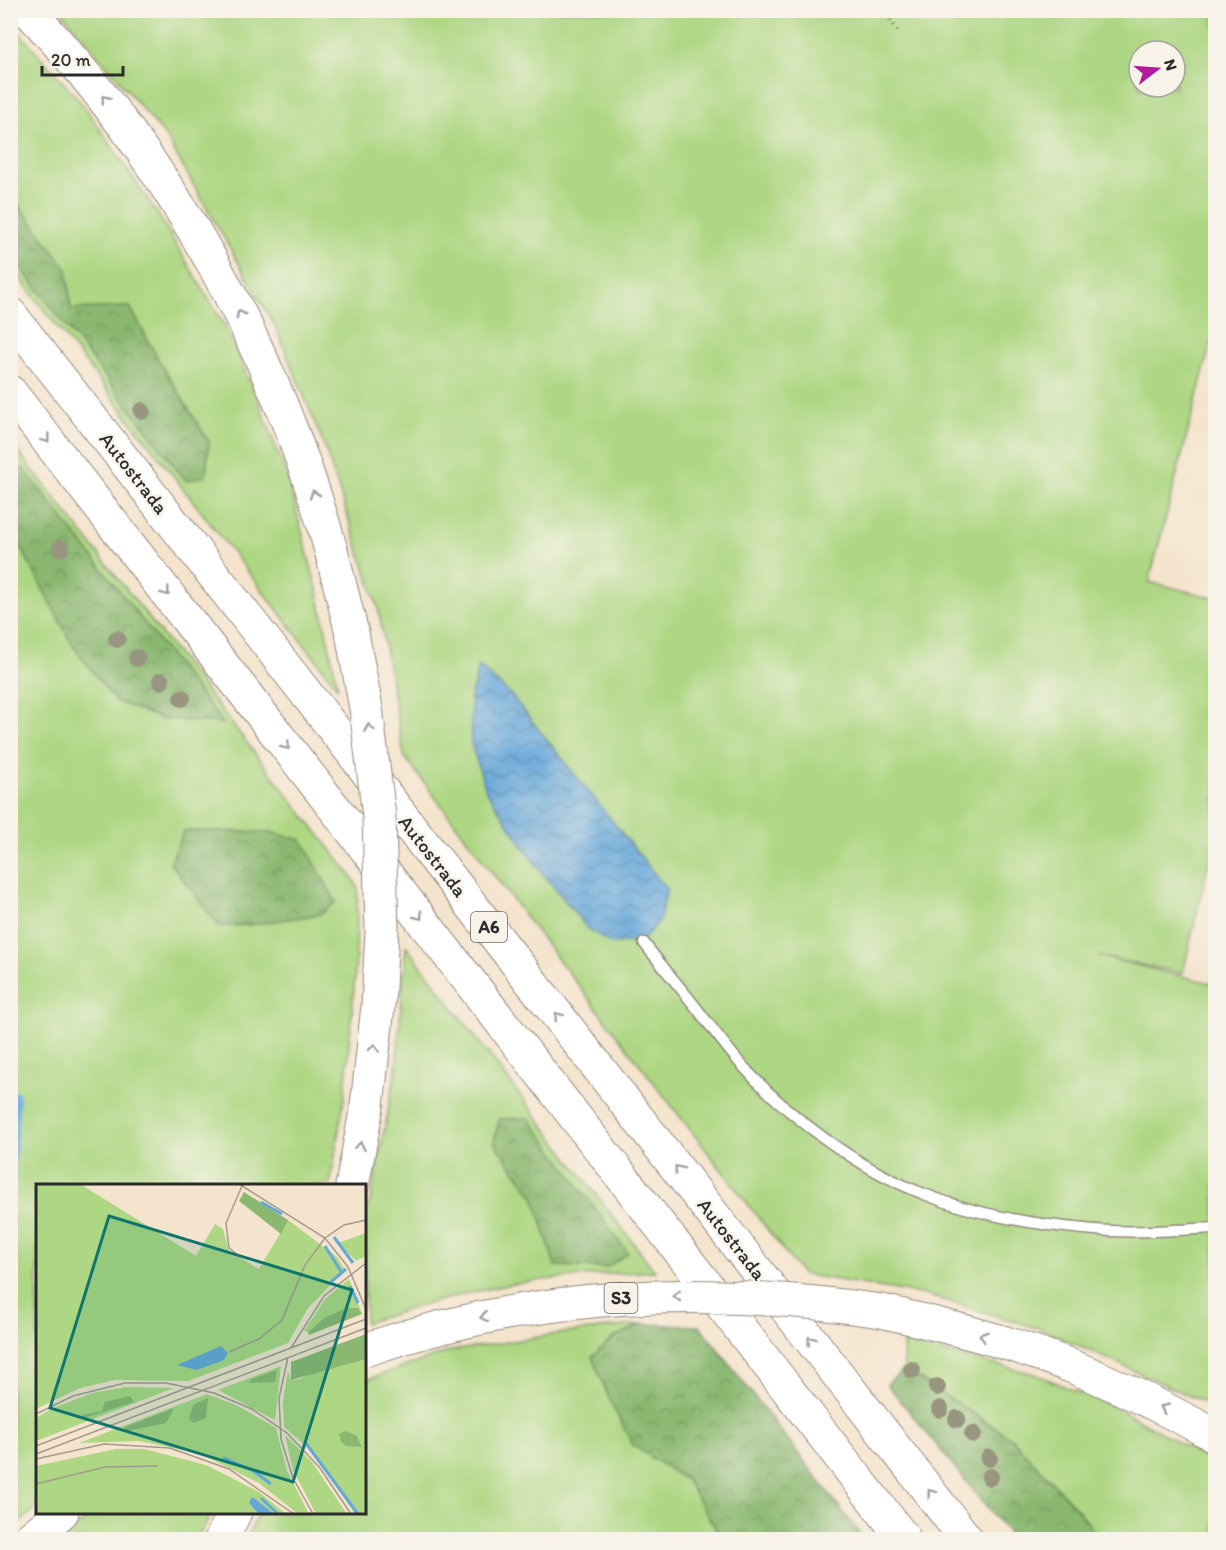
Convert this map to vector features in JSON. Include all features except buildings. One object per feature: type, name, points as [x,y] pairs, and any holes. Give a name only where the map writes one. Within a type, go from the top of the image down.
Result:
[{"type":"highway","points":[[28,10],[112,108],[169,190],[198,238],[239,313],[275,390],[300,452],[331,550],[352,633],[366,708],[379,816],[382,931],[377,1017],[367,1106],[352,1184]]},
{"type":"highway","name":"Autostrada","points":[[10,314],[967,1539]]},
{"type":"highway","name":"A6","points":[[10,392],[905,1539]]},
{"type":"highway","name":"S3","points":[[366,1349],[425,1331],[488,1316],[607,1299],[679,1295],[738,1296],[823,1303],[882,1311],[980,1335],[1056,1360],[1145,1399],[1215,1436]]},
{"type":"highway","points":[[28,1539],[59,1514]]},
{"type":"highway","points":[[221,1539],[234,1514]]},
{"type":"lane","points":[[644,943],[741,1064],[776,1098],[835,1146],[889,1178],[924,1194],[973,1209],[1035,1223],[1108,1230],[1215,1228]]},
{"type":"path","points":[[883,10],[900,34]]},
{"type":"green space","points":[[61,11],[1215,11],[1215,327],[1149,582],[1215,598],[1215,835],[1183,973],[1098,956],[1215,984],[1215,1407],[1041,1329],[926,1295],[802,1274],[404,756],[378,607],[324,445],[276,328],[166,137]]},
{"type":"green space","points":[[10,22],[85,107],[159,216],[225,326],[259,402],[288,479],[318,593],[338,688],[11,267]]},
{"type":"green space","points":[[18,204],[67,269],[71,309],[130,307],[161,364],[209,442],[206,476],[186,481],[11,255],[11,209]]},
{"type":"green space","points":[[10,441],[353,878],[358,889],[355,976],[345,1093],[330,1184],[36,1184],[36,1509],[11,1530]]},
{"type":"green space","points":[[10,469],[24,469],[223,723],[162,719],[115,701],[73,646],[11,528]]},
{"type":"green space","points":[[184,831],[270,832],[302,840],[336,902],[321,914],[249,925],[219,926],[170,863]]},
{"type":"green space","points":[[406,946],[655,1271],[508,1285],[436,1301],[366,1323],[366,1214],[396,1070]]},
{"type":"green space","points":[[529,1118],[628,1253],[606,1268],[555,1266],[534,1197],[494,1142],[499,1119]]},
{"type":"green space","points":[[643,1324],[613,1338],[633,1445],[687,1481],[722,1539],[246,1540],[258,1514],[366,1514],[366,1380],[451,1351],[563,1333]]},
{"type":"green space","points":[[643,1324],[700,1326],[864,1539],[722,1539],[687,1481],[633,1445],[612,1405],[592,1357],[613,1338]]},
{"type":"green space","points":[[903,1342],[1035,1374],[1125,1412],[1214,1463],[1216,1465],[1215,1539],[1100,1539],[1077,1509],[1011,1438],[904,1369]]},
{"type":"green space","points":[[904,1369],[1011,1438],[1078,1510],[1100,1539],[1013,1539],[887,1384]]},
{"type":"green space","points":[[94,1514],[211,1514],[197,1539],[59,1539]]},
{"type":"water","points":[[479,666],[511,695],[667,889],[659,922],[641,941],[611,944],[587,928],[536,865],[486,791],[471,743],[471,694]]},
{"type":"waterway","points":[[10,1195],[16,1095]]}]
